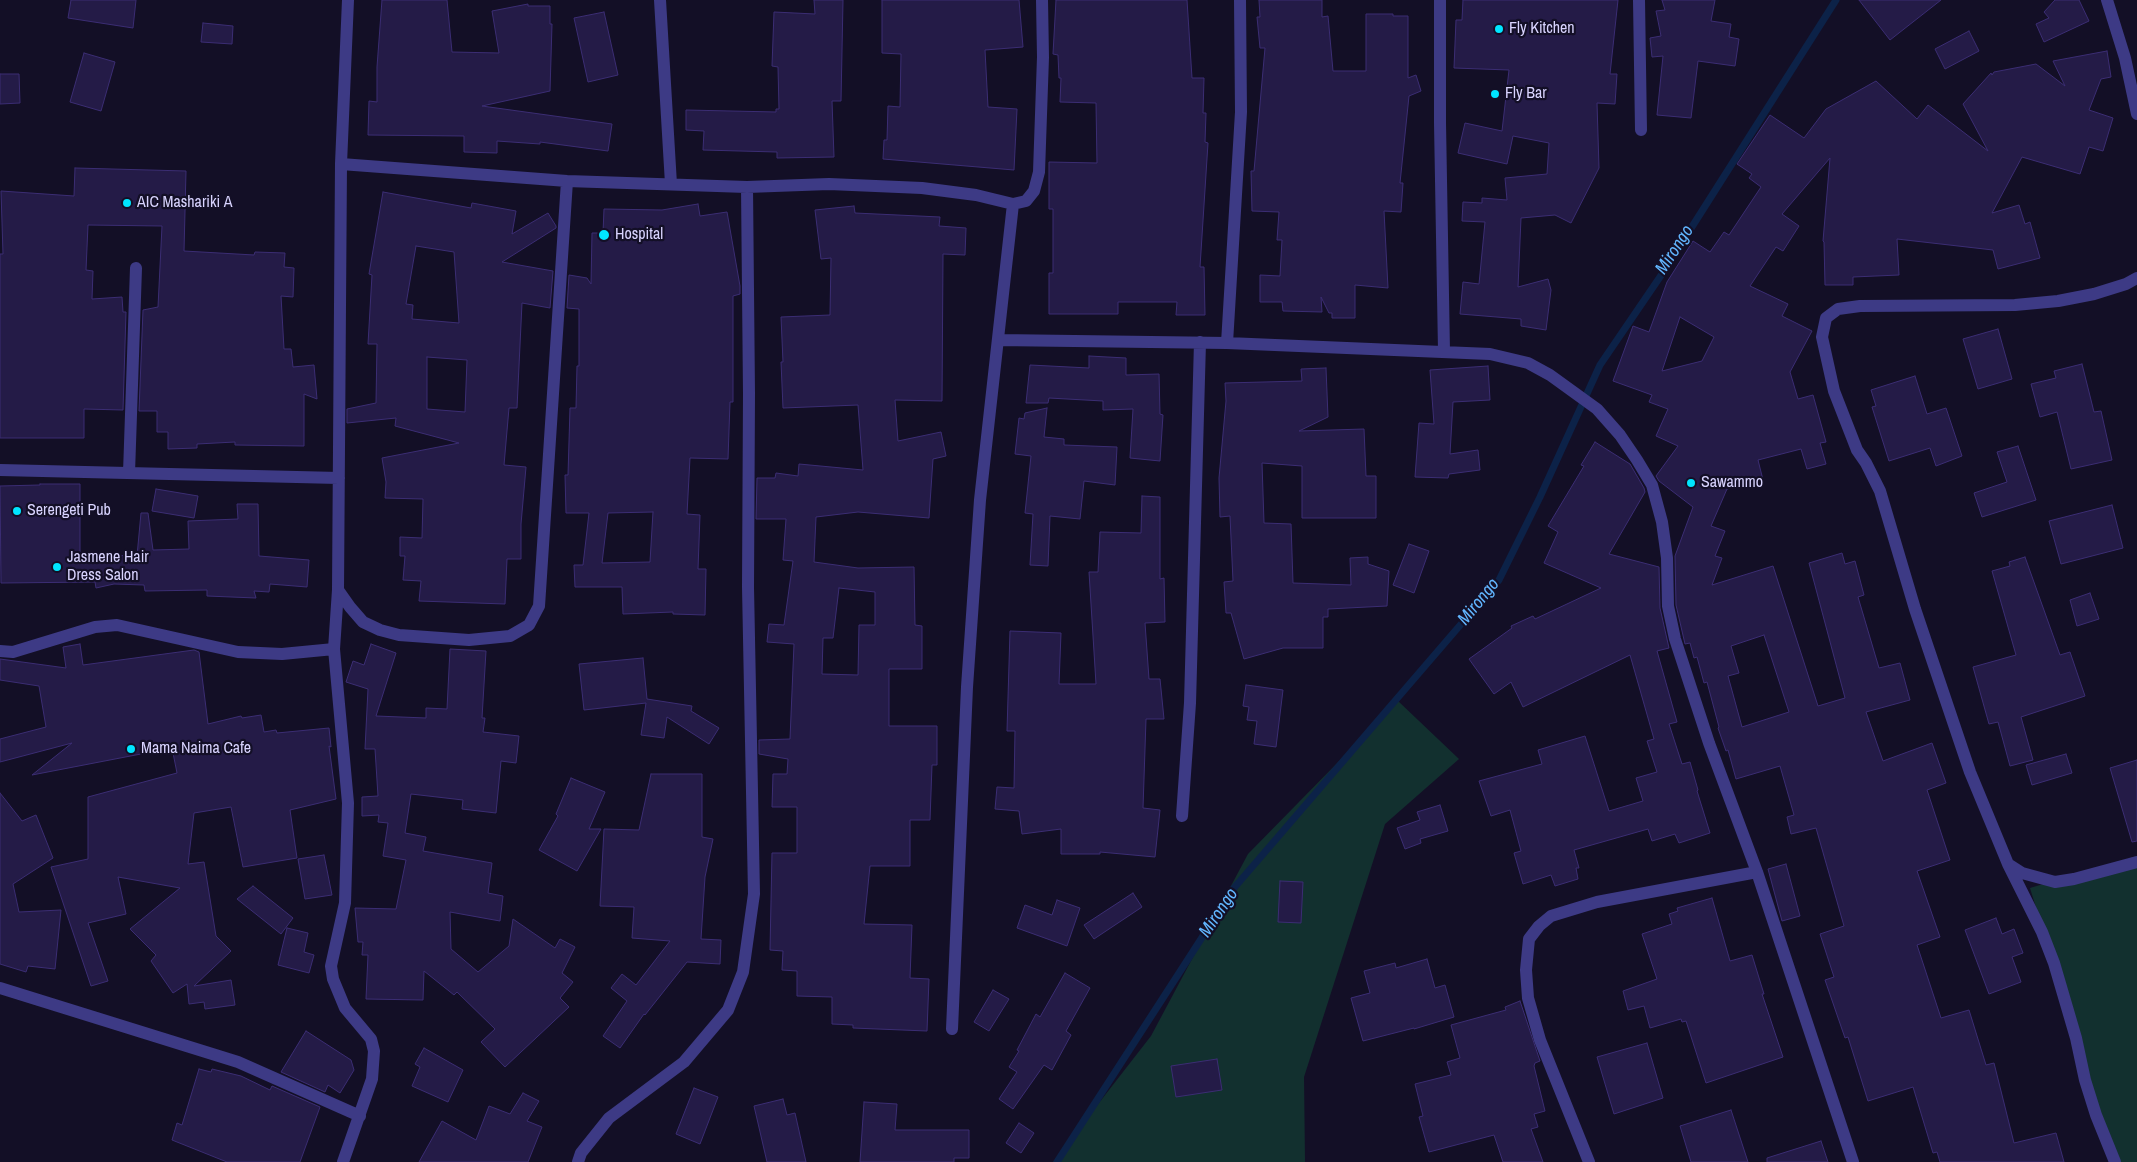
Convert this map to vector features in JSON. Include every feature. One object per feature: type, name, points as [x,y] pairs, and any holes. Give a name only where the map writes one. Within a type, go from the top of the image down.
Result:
[{"type":"street","points":[[343,1162],[372,1079],[374,1051],[372,1039],[345,1008],[331,966],[345,903],[348,803],[334,649],[338,590],[341,164],[348,0]]},
{"type":"street","points":[[660,0],[671,184]]},
{"type":"street","points":[[341,164],[567,181],[747,187],[829,184],[922,188],[976,195],[1013,204],[1026,201],[1034,191],[1039,172],[1043,57],[1042,0]]},
{"type":"street","points":[[1227,343],[1241,112],[1240,0]]},
{"type":"street","points":[[1440,0],[1444,352]]},
{"type":"street","points":[[1639,0],[1641,130]]},
{"type":"street","points":[[2106,0],[2125,58],[2137,114]]},
{"type":"street","points":[[338,590],[363,622],[380,630],[399,635],[469,640],[510,636],[529,625],[539,606],[567,181]]},
{"type":"street","points":[[578,1162],[581,1153],[609,1118],[684,1062],[728,1010],[742,972],[754,894],[748,587],[747,187]]},
{"type":"street","points":[[952,1029],[967,687],[980,500],[1013,204]]},
{"type":"street","points":[[129,473],[136,268]]},
{"type":"street","points":[[2116,1162],[2096,1115],[2085,1080],[2076,1038],[2054,963],[2042,932],[2008,864],[1970,772],[1935,670],[1880,492],[1875,479],[1857,450],[1834,391],[1822,337],[1826,318],[1838,309],[1860,306],[2015,305],[2058,301],[2094,294],[2126,284],[2137,278]]},
{"type":"street","points":[[998,340],[1200,342],[1490,354],[1528,363],[1550,375],[1597,409],[1620,435],[1652,485],[1662,522],[1667,558],[1668,606],[1675,639],[1709,743],[1757,872],[1853,1162]]},
{"type":"street","points":[[1182,816],[1190,704],[1200,342]]},
{"type":"street","points":[[0,470],[339,478]]},
{"type":"street","points":[[0,651],[13,652],[95,627],[117,625],[238,652],[282,654],[334,649]]},
{"type":"street","points":[[2008,864],[2022,873],[2038,879],[2055,882],[2074,879],[2137,862]]},
{"type":"street","points":[[1589,1162],[1540,1040],[1528,998],[1526,970],[1529,940],[1539,926],[1551,916],[1560,913],[1597,902],[1757,872]]},
{"type":"street","points":[[0,988],[238,1062],[360,1116]]},
{"type":"green space","points":[[1398,701],[1459,759],[1385,824],[1304,1077],[1305,1162],[1053,1162],[1151,1036],[1248,854]]},
{"type":"green space","points":[[2137,856],[2137,1162],[2115,1162],[2030,888]]},
{"type":"building","points":[[71,0],[136,0],[133,28],[68,18]]},
{"type":"building","points":[[382,0],[447,0],[452,52],[499,53],[492,11],[528,4],[528,6],[550,6],[550,24],[552,24],[550,91],[482,106],[612,124],[608,151],[540,142],[540,144],[497,141],[497,153],[464,152],[464,136],[368,135],[369,101],[377,102],[377,67]]},
{"type":"building","points":[[814,0],[843,0],[841,101],[832,101],[834,157],[777,158],[777,152],[703,150],[704,131],[686,130],[686,110],[776,112],[776,109],[779,109],[778,67],[772,66],[774,12],[815,14]]},
{"type":"building","points":[[882,0],[1019,0],[1023,47],[985,50],[988,107],[1017,109],[1014,170],[883,159],[884,140],[887,140],[888,106],[900,107],[901,54],[882,53]]},
{"type":"building","points":[[1056,0],[1187,0],[1192,78],[1204,78],[1203,113],[1206,113],[1205,142],[1208,143],[1200,267],[1204,267],[1205,315],[1176,315],[1177,302],[1118,302],[1118,314],[1049,314],[1049,273],[1053,273],[1053,209],[1049,209],[1049,162],[1097,163],[1096,103],[1060,102],[1061,78],[1059,78],[1058,55],[1053,54]]},
{"type":"building","points":[[1259,0],[1322,0],[1322,17],[1328,16],[1333,71],[1366,71],[1366,14],[1408,16],[1408,78],[1416,75],[1421,91],[1409,96],[1400,183],[1403,183],[1401,212],[1384,211],[1388,288],[1355,285],[1355,318],[1332,318],[1332,313],[1329,313],[1321,297],[1322,312],[1283,311],[1282,302],[1260,302],[1260,275],[1280,276],[1282,240],[1277,240],[1279,212],[1252,211],[1251,171],[1254,171],[1265,48],[1260,48],[1257,17],[1260,17]]},
{"type":"building","points":[[1463,0],[1618,0],[1610,74],[1617,74],[1615,104],[1597,103],[1599,168],[1571,223],[1555,215],[1521,218],[1518,287],[1548,279],[1551,290],[1546,330],[1521,326],[1521,319],[1460,314],[1463,282],[1479,284],[1485,222],[1462,221],[1463,202],[1482,203],[1482,198],[1507,200],[1505,178],[1547,174],[1549,143],[1513,136],[1507,164],[1458,153],[1465,123],[1502,131],[1509,70],[1454,68],[1456,20],[1462,20]]},
{"type":"building","points":[[1662,0],[1715,0],[1711,21],[1731,24],[1729,37],[1739,39],[1735,66],[1698,61],[1691,118],[1657,115],[1663,56],[1652,57],[1650,38],[1661,36],[1656,11],[1665,10]]},
{"type":"building","points":[[1859,0],[1941,0],[1890,40]]},
{"type":"building","points":[[2055,0],[2079,0],[2089,21],[2044,42],[2036,24],[2049,18],[2044,12]]},
{"type":"building","points":[[604,12],[618,75],[588,82],[574,18]]},
{"type":"building","points":[[203,23],[233,26],[232,44],[201,42]]},
{"type":"building","points":[[1969,31],[1979,51],[1945,69],[1935,49]]},
{"type":"building","points":[[2107,51],[2111,77],[2101,79],[2089,110],[2113,118],[2103,151],[2089,147],[2080,174],[2022,157],[1992,213],[2019,205],[2025,224],[2030,222],[2040,258],[1998,269],[1993,250],[1897,239],[1899,275],[1853,277],[1853,285],[1825,285],[1823,241],[1830,158],[1782,214],[1799,226],[1783,251],[1776,247],[1750,286],[1788,304],[1782,316],[1812,331],[1790,372],[1798,399],[1813,395],[1826,442],[1820,443],[1826,464],[1807,469],[1801,449],[1758,460],[1763,480],[1727,489],[1711,526],[1725,531],[1715,556],[1722,558],[1712,585],[1773,566],[1818,706],[1845,698],[1809,563],[1842,553],[1845,564],[1855,561],[1864,595],[1858,597],[1879,668],[1900,663],[1910,700],[1866,712],[1883,761],[1932,743],[1946,783],[1927,790],[1950,860],[1917,871],[1940,937],[1917,945],[1941,1018],[1969,1010],[1986,1065],[1994,1063],[2014,1143],[2056,1133],[2064,1162],[1940,1162],[1937,1152],[1933,1153],[1913,1087],[1868,1101],[1848,1037],[1845,1038],[1825,980],[1834,977],[1820,934],[1844,926],[1816,828],[1791,834],[1787,817],[1794,815],[1780,766],[1736,779],[1728,750],[1726,751],[1718,728],[1707,682],[1704,683],[1697,657],[1694,658],[1690,643],[1685,644],[1676,605],[1675,556],[1693,507],[1659,481],[1656,476],[1678,446],[1656,436],[1668,409],[1649,402],[1652,395],[1613,381],[1633,326],[1649,332],[1667,282],[1693,241],[1710,252],[1724,232],[1729,235],[1761,187],[1749,178],[1752,174],[1737,164],[1770,115],[1804,138],[1826,109],[1876,81],[1917,119],[1928,105],[1988,151],[1963,104],[1991,73],[1992,75],[1994,72],[2036,64],[2065,86],[2053,61]],"holes":[[[1680,317],[1714,337],[1702,361],[1662,371]],[[1764,635],[1789,712],[1742,727],[1728,676],[1739,673],[1731,646]]]},
{"type":"building","points":[[84,53],[115,62],[101,111],[70,102]]},
{"type":"building","points":[[0,74],[19,74],[20,103],[0,104]]},
{"type":"building","points":[[75,168],[186,171],[184,251],[254,255],[255,252],[285,253],[284,267],[294,268],[293,297],[281,296],[284,349],[291,349],[293,367],[314,365],[317,399],[304,394],[304,446],[235,445],[235,442],[197,444],[197,448],[168,449],[168,432],[157,432],[157,411],[139,411],[143,310],[158,307],[162,226],[88,225],[86,270],[93,271],[92,299],[122,297],[123,312],[126,312],[123,410],[84,409],[84,438],[0,438],[0,254],[3,254],[1,191],[74,196]]},
{"type":"building","points":[[383,192],[471,208],[472,203],[516,211],[512,234],[548,213],[556,226],[556,228],[502,262],[553,271],[550,308],[522,303],[517,408],[509,408],[504,465],[526,467],[521,524],[521,559],[507,559],[505,604],[419,601],[421,581],[403,580],[405,556],[400,556],[400,537],[422,538],[423,499],[385,498],[386,482],[382,458],[459,443],[395,426],[396,418],[347,423],[347,409],[376,403],[377,344],[368,344],[372,275],[369,274]],"holes":[[[416,246],[454,252],[459,323],[412,319],[413,305],[406,304]],[[427,357],[467,360],[465,412],[427,409]]]},
{"type":"building","points":[[698,204],[700,216],[727,212],[740,286],[740,294],[733,296],[733,402],[730,402],[728,459],[690,458],[687,514],[700,515],[698,569],[706,569],[705,615],[673,614],[673,612],[623,614],[622,587],[575,587],[574,565],[583,565],[589,513],[566,513],[565,475],[568,475],[570,408],[576,408],[577,366],[579,366],[579,309],[567,308],[569,275],[587,278],[591,284],[592,233],[603,233],[604,209],[662,210]],"holes":[[[653,512],[650,562],[602,563],[608,513]]]},
{"type":"building","points":[[854,206],[855,213],[940,217],[939,226],[966,228],[965,255],[943,254],[942,401],[895,400],[898,441],[941,432],[946,456],[933,459],[929,518],[858,512],[816,517],[814,562],[858,568],[914,567],[915,625],[922,626],[922,669],[889,669],[889,726],[937,726],[937,765],[932,765],[930,820],[910,820],[910,866],[870,866],[864,924],[912,925],[910,978],[929,979],[927,1031],[853,1028],[853,1025],[832,1024],[832,997],[797,996],[797,971],[782,970],[783,951],[770,950],[772,853],[797,853],[797,807],[772,807],[773,774],[787,774],[788,759],[759,754],[759,740],[790,739],[794,644],[767,642],[769,624],[784,625],[793,561],[783,560],[786,519],[756,519],[757,478],[775,478],[776,473],[798,476],[799,464],[863,470],[858,405],[783,408],[781,317],[830,315],[831,258],[821,259],[815,210]],"holes":[[[839,588],[875,592],[875,625],[859,625],[858,675],[822,674],[823,638],[833,638]]]},
{"type":"building","points":[[1998,329],[2012,379],[1978,389],[1963,339]]},
{"type":"building","points":[[1089,356],[1126,358],[1126,375],[1159,374],[1160,414],[1163,415],[1160,461],[1130,458],[1133,409],[1103,410],[1103,401],[1049,398],[1048,403],[1026,403],[1030,365],[1089,368]]},
{"type":"building","points":[[2082,364],[2094,412],[2101,411],[2112,460],[2071,469],[2057,412],[2040,417],[2031,384],[2056,378],[2054,371]]},
{"type":"building","points":[[1488,366],[1490,400],[1453,402],[1450,454],[1478,450],[1480,470],[1449,474],[1448,478],[1415,477],[1419,423],[1434,424],[1430,370]]},
{"type":"building","points":[[1326,368],[1328,417],[1299,431],[1364,429],[1366,476],[1376,476],[1376,518],[1302,518],[1302,466],[1262,463],[1264,523],[1291,524],[1293,583],[1351,585],[1350,558],[1368,557],[1368,564],[1389,571],[1387,606],[1328,609],[1328,617],[1323,617],[1323,648],[1283,648],[1244,659],[1231,613],[1226,613],[1224,582],[1233,581],[1230,516],[1220,517],[1219,478],[1226,401],[1225,383],[1302,381],[1301,369]]},
{"type":"building","points":[[1915,376],[1927,414],[1946,408],[1962,456],[1936,466],[1930,448],[1889,461],[1872,407],[1876,406],[1871,390]]},
{"type":"building","points":[[1047,408],[1044,437],[1064,439],[1064,445],[1117,447],[1115,485],[1084,481],[1080,519],[1050,516],[1048,566],[1030,565],[1033,514],[1025,513],[1031,456],[1015,454],[1019,418],[1024,419],[1025,413]]},
{"type":"building","points":[[1595,442],[1630,464],[1644,488],[1645,492],[1609,554],[1659,567],[1660,608],[1669,648],[1657,651],[1677,722],[1669,724],[1682,764],[1690,762],[1710,833],[1679,843],[1675,834],[1652,841],[1648,829],[1574,850],[1579,868],[1576,868],[1578,879],[1555,886],[1551,875],[1523,884],[1514,853],[1521,851],[1510,810],[1491,816],[1479,781],[1542,764],[1538,750],[1585,736],[1609,811],[1643,801],[1636,778],[1657,772],[1647,741],[1654,739],[1630,655],[1523,707],[1511,682],[1494,694],[1469,659],[1512,628],[1511,626],[1533,616],[1535,619],[1601,588],[1544,563],[1558,532],[1548,526],[1584,466],[1581,465]]},
{"type":"building","points":[[2018,446],[2036,500],[1982,517],[1974,493],[2007,482],[1997,452]]},
{"type":"building","points":[[80,484],[80,554],[137,556],[141,513],[148,513],[153,550],[189,549],[188,521],[238,519],[237,504],[258,504],[259,556],[309,560],[307,587],[270,584],[269,592],[254,591],[256,598],[207,596],[207,590],[145,591],[144,585],[114,584],[96,588],[95,582],[1,583],[0,486]]},
{"type":"building","points":[[156,489],[198,496],[194,518],[152,511]]},
{"type":"building","points":[[1142,496],[1160,497],[1160,579],[1164,578],[1165,622],[1145,623],[1149,679],[1160,679],[1164,719],[1146,719],[1143,808],[1160,810],[1155,857],[1100,852],[1100,854],[1061,854],[1061,829],[1022,834],[1019,811],[995,809],[997,787],[1014,788],[1015,731],[1007,731],[1010,631],[1061,633],[1059,684],[1096,684],[1089,572],[1098,572],[1100,532],[1141,533]]},
{"type":"building","points":[[2112,505],[2123,548],[2061,564],[2049,521]]},
{"type":"building","points":[[1409,544],[1429,551],[1414,593],[1393,585]]},
{"type":"building","points":[[2025,557],[2060,655],[2070,652],[2085,696],[2021,717],[2033,760],[2010,766],[1998,722],[1989,724],[1973,667],[2016,655],[1992,571],[2010,566],[2009,562]]},
{"type":"building","points":[[2090,593],[2099,619],[2077,626],[2070,600]]},
{"type":"building","points":[[80,644],[83,665],[194,650],[199,652],[208,724],[241,716],[242,718],[261,715],[264,732],[276,730],[277,733],[329,728],[331,747],[329,746],[336,799],[290,810],[297,858],[243,867],[231,807],[194,813],[188,864],[204,862],[216,936],[231,951],[194,986],[231,980],[235,1005],[205,1009],[204,1002],[189,1004],[187,984],[173,993],[151,961],[156,955],[130,929],[180,888],[118,877],[126,914],[88,923],[108,981],[91,986],[51,867],[88,859],[88,797],[177,773],[172,748],[32,775],[72,743],[0,762],[0,739],[46,727],[39,686],[0,680],[0,659],[66,668],[63,647]]},
{"type":"building","points":[[371,644],[396,653],[376,716],[426,718],[426,708],[447,709],[450,649],[486,651],[482,718],[485,718],[483,732],[519,736],[516,763],[501,761],[496,813],[462,809],[463,800],[411,794],[405,833],[426,837],[423,851],[492,863],[488,893],[503,896],[500,921],[450,912],[451,949],[478,972],[509,946],[513,919],[555,948],[560,939],[575,947],[562,973],[573,982],[560,998],[569,1007],[505,1067],[481,1042],[495,1029],[457,992],[454,995],[424,971],[423,1000],[366,999],[368,955],[362,955],[363,942],[358,942],[355,908],[396,909],[406,860],[383,856],[388,823],[378,822],[379,815],[362,816],[362,797],[378,796],[375,749],[365,749],[368,689],[346,682],[353,661],[364,665]]},
{"type":"building","points":[[643,658],[647,699],[692,706],[691,711],[719,728],[709,744],[667,717],[664,738],[641,735],[646,703],[584,710],[579,664]]},
{"type":"building","points":[[1246,685],[1283,690],[1276,747],[1254,744],[1257,721],[1247,720],[1249,707],[1243,706]]},
{"type":"building","points":[[2066,754],[2072,773],[2032,785],[2026,765]]},
{"type":"building","points":[[2137,760],[2137,841],[2132,842],[2110,768]]},
{"type":"building","points":[[651,774],[702,774],[702,837],[713,839],[705,877],[701,939],[721,940],[720,964],[687,962],[644,1014],[620,1048],[603,1036],[627,1001],[611,988],[622,974],[636,985],[670,941],[632,938],[634,907],[600,906],[604,829],[639,830]]},
{"type":"building","points":[[571,778],[605,792],[589,829],[601,829],[577,871],[539,850],[558,816],[556,814]]},
{"type":"building","points":[[0,793],[22,821],[36,815],[53,858],[13,884],[19,912],[61,910],[55,969],[28,966],[26,972],[0,964]]},
{"type":"building","points":[[1440,805],[1448,831],[1420,839],[1421,843],[1405,849],[1397,828],[1420,820],[1417,812]]},
{"type":"building","points":[[324,855],[332,895],[305,899],[298,859]]},
{"type":"building","points":[[1786,864],[1800,916],[1782,921],[1768,869]]},
{"type":"building","points":[[1280,881],[1303,882],[1301,923],[1278,922]]},
{"type":"building","points":[[253,886],[293,918],[281,934],[237,899]]},
{"type":"building","points":[[1133,893],[1142,907],[1094,939],[1084,925]]},
{"type":"building","points":[[1712,898],[1730,961],[1752,955],[1764,994],[1762,994],[1783,1057],[1706,1083],[1686,1021],[1682,1022],[1681,1019],[1650,1028],[1644,1006],[1628,1010],[1623,991],[1657,979],[1642,934],[1672,924],[1669,914],[1678,911],[1677,908]]},
{"type":"building","points":[[1057,900],[1080,908],[1067,946],[1017,928],[1025,905],[1052,915]]},
{"type":"building","points":[[1996,918],[2002,934],[2014,929],[2023,953],[2012,957],[2021,982],[1989,994],[1965,930]]},
{"type":"building","points":[[287,928],[308,933],[304,952],[314,955],[309,973],[278,965]]},
{"type":"building","points":[[1427,959],[1435,988],[1445,985],[1454,1017],[1363,1041],[1351,998],[1370,993],[1364,971],[1395,963],[1396,968]]},
{"type":"building","points":[[1065,973],[1090,988],[1066,1031],[1071,1035],[1052,1070],[1044,1065],[1013,1109],[999,1099],[1017,1072],[1009,1067],[1019,1051],[1017,1050],[1036,1014],[1040,1017]]},
{"type":"building","points":[[993,990],[1009,999],[989,1031],[974,1022]]},
{"type":"building","points":[[1520,1001],[1540,1061],[1535,1063],[1534,1066],[1545,1111],[1534,1114],[1538,1127],[1531,1129],[1543,1162],[1503,1162],[1494,1135],[1429,1152],[1419,1117],[1423,1116],[1415,1084],[1451,1075],[1447,1062],[1460,1058],[1451,1025],[1506,1010],[1505,1007]]},
{"type":"building","points":[[306,1031],[351,1060],[354,1070],[340,1093],[328,1085],[325,1092],[281,1072]]},
{"type":"building","points":[[1647,1043],[1663,1098],[1614,1114],[1597,1057]]},
{"type":"building","points":[[424,1048],[463,1070],[448,1102],[412,1086],[420,1067],[415,1064]]},
{"type":"building","points":[[1217,1059],[1222,1090],[1176,1097],[1171,1066]]},
{"type":"building","points":[[199,1069],[211,1072],[212,1069],[241,1076],[270,1090],[272,1086],[320,1107],[300,1162],[227,1162],[172,1140],[177,1123],[182,1125]]},
{"type":"building","points":[[694,1088],[718,1097],[700,1144],[676,1134]]},
{"type":"building","points":[[523,1093],[539,1101],[527,1121],[542,1127],[528,1162],[419,1162],[442,1121],[476,1140],[489,1106],[510,1114]]},
{"type":"building","points":[[783,1099],[787,1115],[795,1113],[806,1162],[767,1162],[754,1106]]},
{"type":"building","points":[[864,1102],[897,1104],[895,1130],[969,1130],[969,1158],[954,1158],[954,1162],[860,1162]]},
{"type":"building","points":[[1731,1110],[1748,1162],[1691,1162],[1680,1126]]},
{"type":"building","points":[[1019,1123],[1034,1133],[1021,1153],[1006,1143]]},
{"type":"building","points":[[1821,1141],[1828,1162],[1767,1162],[1767,1158]]},
{"type":"waterway","name":"Mirongo","points":[[1057,1162],[1234,888],[1499,580],[1540,497],[1600,365],[1662,274],[1836,0]]},
{"type":"place","name":"Fly Kitchen","points":[[1499,29]]},
{"type":"place","name":"Fly Bar","points":[[1495,94]]},
{"type":"place","name":"AIC Mashariki A","points":[[127,203]]},
{"type":"place","name":"Hospital","points":[[604,235]]},
{"type":"place","name":"Sawammo","points":[[1691,483]]},
{"type":"place","name":"Serengeti Pub","points":[[17,511]]},
{"type":"place","name":"Jasmene Hair Dress Salon","points":[[57,567]]},
{"type":"place","name":"Mama Naima Cafe","points":[[131,749]]}]
